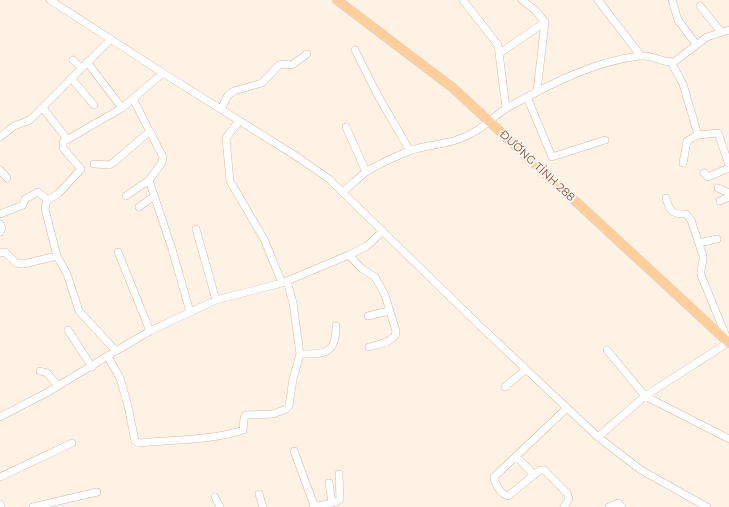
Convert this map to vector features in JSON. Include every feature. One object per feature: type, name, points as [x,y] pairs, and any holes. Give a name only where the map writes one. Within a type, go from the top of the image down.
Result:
[{"type":"main road","name":"ĐƯỜNG TỈNH 288","points":[[337,0],[453,88],[729,342]]},
{"type":"street","points":[[50,0],[163,74],[299,158],[329,179],[598,437],[641,470],[696,505],[707,507]]},
{"type":"street","points":[[522,0],[535,10],[545,22],[537,91]]},
{"type":"street","points":[[598,0],[641,56]]},
{"type":"street","points":[[672,0],[678,20],[696,44]]},
{"type":"street","points":[[465,1],[496,41],[500,52],[506,108]]},
{"type":"street","points":[[343,192],[366,172],[410,151],[459,139],[480,130],[506,108],[537,91],[590,69],[623,59],[641,56],[653,56],[662,61],[674,62],[707,37],[725,31],[700,6]]},
{"type":"street","points":[[500,52],[545,22]]},
{"type":"street","points":[[0,137],[14,126],[30,120],[111,39]]},
{"type":"street","points":[[355,50],[377,94],[410,151]]},
{"type":"street","points":[[221,110],[228,95],[234,91],[262,83],[279,65],[292,65],[307,54]]},
{"type":"street","points":[[73,60],[81,68]]},
{"type":"street","points":[[87,62],[122,108]]},
{"type":"street","points":[[671,62],[683,84],[698,135]]},
{"type":"street","points":[[116,351],[79,311],[67,274],[57,256],[45,209],[47,200],[59,193],[81,169],[63,148],[63,142],[122,108],[163,74]]},
{"type":"street","points":[[71,78],[94,105]]},
{"type":"street","points":[[527,97],[552,157],[605,140]]},
{"type":"street","points":[[126,196],[149,180],[162,163],[163,158],[133,99]]},
{"type":"street","points":[[43,108],[68,139]]},
{"type":"street","points":[[108,357],[122,385],[128,406],[134,439],[139,443],[230,434],[243,430],[244,418],[246,415],[273,414],[290,406],[293,379],[300,354],[293,303],[285,282],[264,239],[230,181],[226,138],[239,121]]},
{"type":"street","points":[[346,127],[366,172]]},
{"type":"street","points":[[94,164],[109,165],[150,131]]},
{"type":"street","points":[[683,163],[687,141],[698,135],[718,133],[728,162]]},
{"type":"street","points":[[704,173],[708,177],[729,168]]},
{"type":"street","points":[[0,170],[7,178]]},
{"type":"street","points":[[149,180],[153,197],[172,249],[190,312]]},
{"type":"street","points":[[718,188],[729,193]]},
{"type":"street","points":[[0,214],[24,205],[25,199],[38,192],[41,193],[47,200]]},
{"type":"street","points":[[139,207],[153,197]]},
{"type":"street","points":[[720,201],[729,197]]},
{"type":"street","points":[[598,437],[645,396],[729,342],[701,275],[700,269],[704,261],[689,216],[675,214],[670,211],[666,198]]},
{"type":"street","points":[[0,224],[2,228],[0,232]]},
{"type":"street","points":[[196,229],[216,300]]},
{"type":"street","points":[[0,417],[92,367],[150,331],[216,300],[285,282],[349,255],[366,246],[383,231]]},
{"type":"street","points":[[699,243],[717,239]]},
{"type":"street","points":[[0,253],[5,252],[16,263],[23,264],[57,256]]},
{"type":"street","points":[[118,252],[150,331]]},
{"type":"street","points":[[349,255],[361,268],[376,277],[385,295],[396,336],[393,339],[369,347]]},
{"type":"street","points":[[368,316],[389,311]]},
{"type":"street","points":[[300,354],[324,353],[330,350],[333,345],[336,326]]},
{"type":"street","points":[[68,330],[92,367]]},
{"type":"street","points":[[607,350],[645,396],[729,439]]},
{"type":"street","points":[[506,387],[526,369]]},
{"type":"street","points":[[40,371],[47,373],[58,386]]},
{"type":"street","points":[[564,507],[569,499],[567,493],[547,472],[542,470],[534,475],[514,493],[508,496],[504,494],[495,483],[494,477],[567,408]]},
{"type":"street","points":[[0,476],[72,443]]},
{"type":"street","points":[[294,451],[314,506],[332,503],[340,499],[340,474]]},
{"type":"street","points":[[516,456],[534,475]]},
{"type":"street","points":[[329,483],[332,503]]},
{"type":"street","points":[[33,507],[97,492]]},
{"type":"street","points":[[259,494],[263,507]]},
{"type":"street","points":[[215,497],[220,507]]},
{"type":"street","points":[[609,507],[618,503],[622,507]]}]
